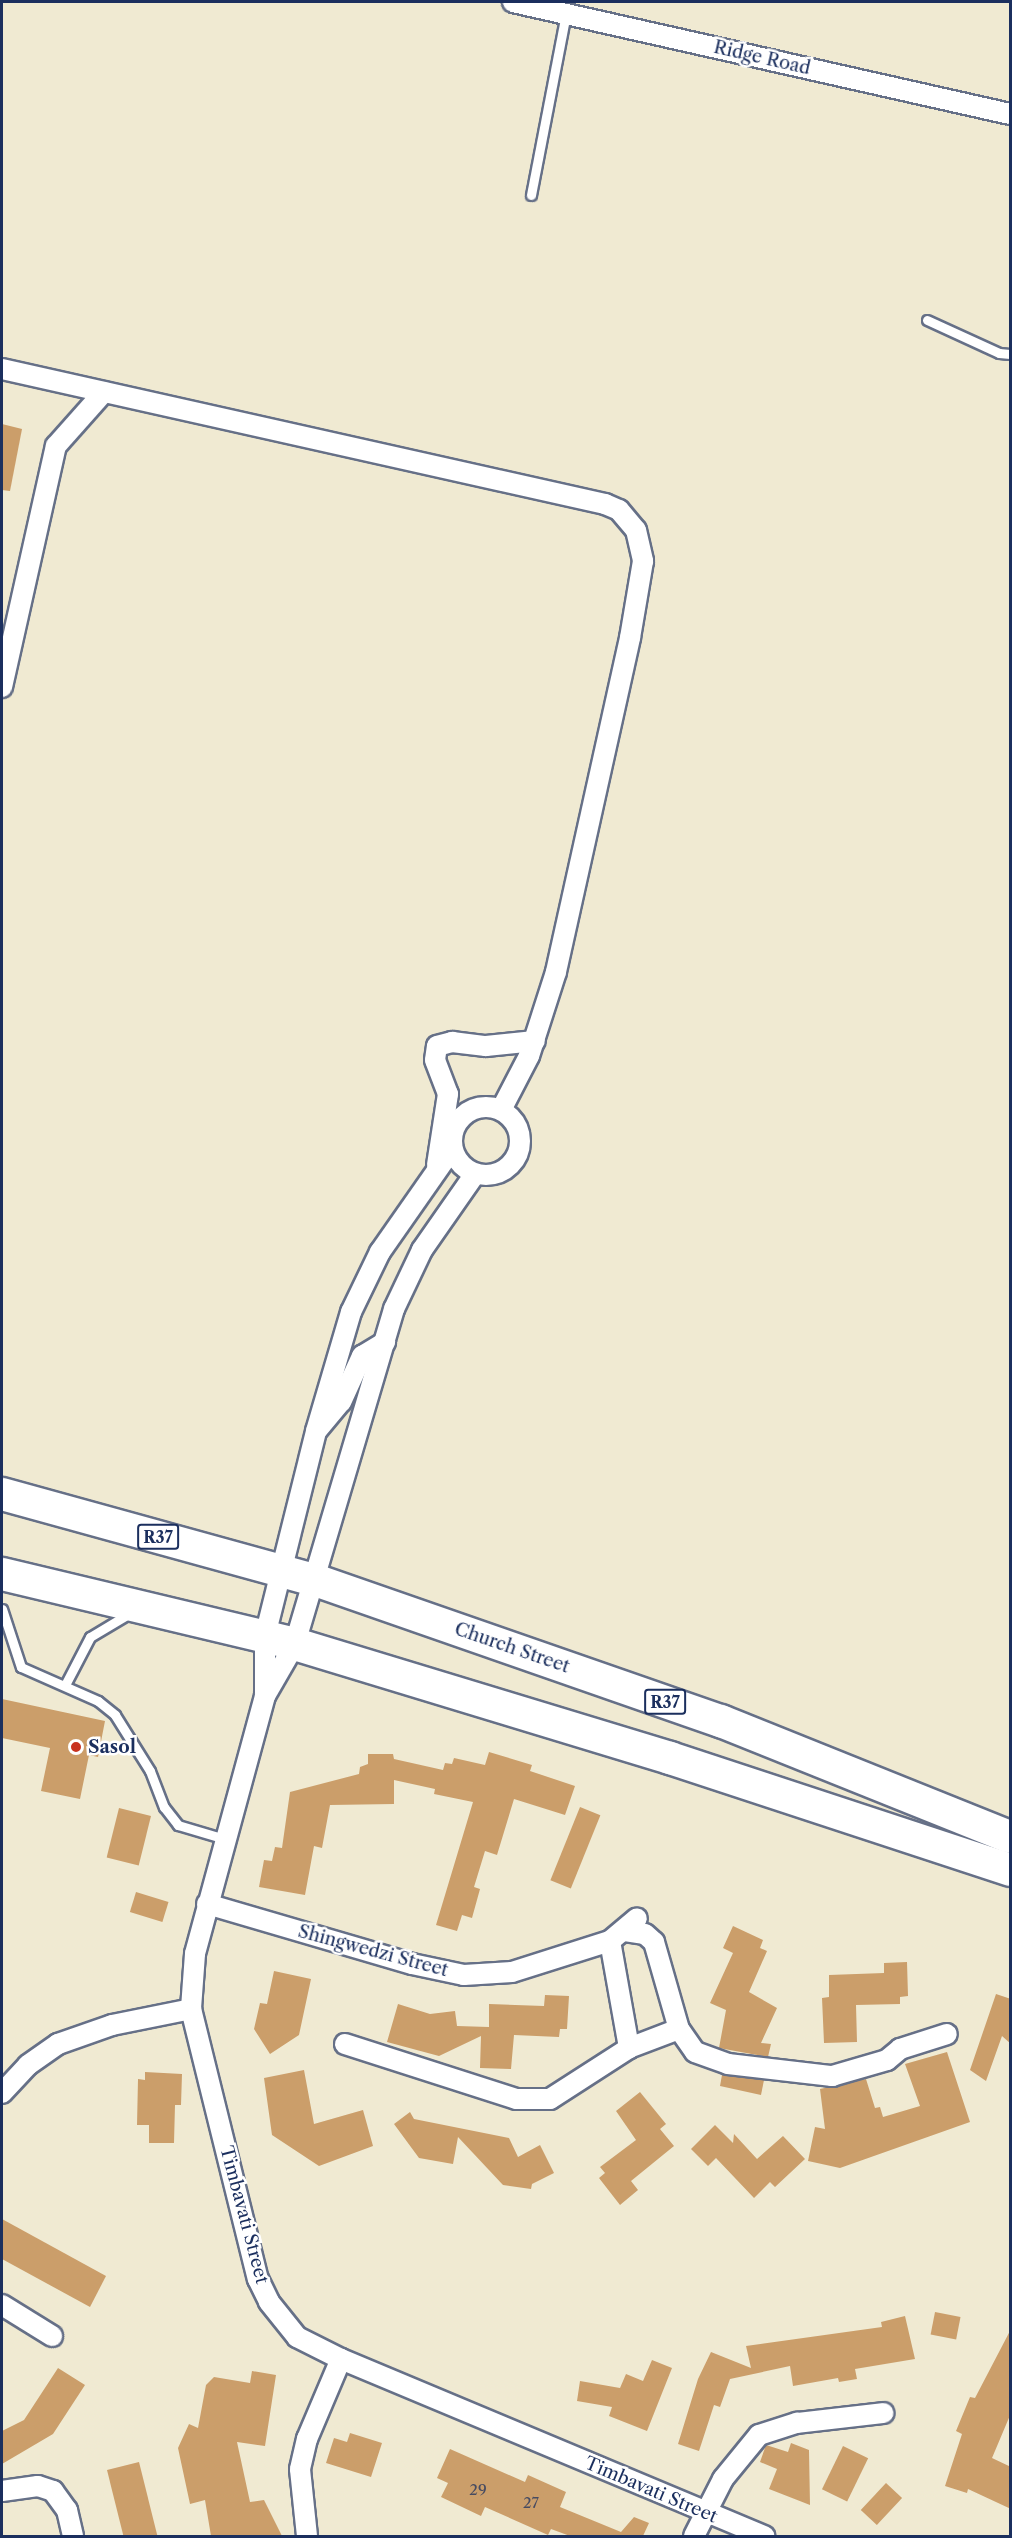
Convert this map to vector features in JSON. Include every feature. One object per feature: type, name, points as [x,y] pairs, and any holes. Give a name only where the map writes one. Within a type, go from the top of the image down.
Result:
[{"type":"main road","name":"Church Street","points":[[2,1494],[315,1580],[721,1721],[1011,1837]]},
{"type":"main road","points":[[2,1574],[295,1644],[670,1758],[1011,1870]]},
{"type":"street","name":"Ridge Road","points":[[513,2],[556,8],[1011,114]]},
{"type":"street","points":[[2,369],[605,504],[619,510],[636,530],[643,561],[630,638],[556,972],[535,1041],[501,1110]]},
{"type":"street","points":[[2,687],[56,446],[104,392]]},
{"type":"street","points":[[437,1167],[448,1094],[435,1059],[437,1046],[452,1042],[486,1046],[535,1041]]},
{"type":"street","points":[[479,1107],[501,1110],[516,1126],[519,1149],[507,1168],[497,1173],[475,1174],[457,1160],[452,1149],[454,1128],[469,1111],[479,1107]]},
{"type":"street","name":"Timbavati Street","points":[[265,1696],[265,1636],[334,1363],[364,1283],[437,1167],[452,1149]]},
{"type":"street","name":"Timbavati Street","points":[[475,1174],[406,1278],[295,1644],[265,1696],[207,1904],[193,1964],[191,2009],[258,2279],[283,2324],[297,2337],[341,2360],[704,2513],[764,2536]]},
{"type":"street","points":[[316,1431],[341,1402],[362,1356],[386,1342]]},
{"type":"street","name":"Shingwedzi Street","points":[[207,1904],[412,1964],[464,1975],[512,1972],[624,1930]]},
{"type":"street","points":[[629,2048],[624,1930],[645,1934],[654,1942],[680,2029],[695,2052],[728,2064],[821,2077],[886,2060],[900,2049],[947,2034]]},
{"type":"street","points":[[2,2093],[28,2065],[58,2044],[112,2025],[191,2009]]},
{"type":"street","points":[[345,2044],[516,2099],[550,2099],[629,2048],[680,2029]]},
{"type":"street","points":[[2,2305],[52,2336]]},
{"type":"street","points":[[307,2536],[300,2469],[307,2439],[341,2360]]},
{"type":"street","points":[[694,2536],[704,2513],[739,2455],[759,2435],[797,2423],[883,2413]]},
{"type":"street","points":[[2,2491],[38,2486],[53,2491],[64,2504],[73,2536]]},
{"type":"lane","points":[[531,195],[556,8]]},
{"type":"lane","points":[[927,320],[999,353],[1011,354]]},
{"type":"lane","points":[[65,1686],[90,1637],[140,1608]]},
{"type":"lane","points":[[2,1609],[21,1667],[98,1701],[115,1715],[150,1771],[164,1807],[178,1825],[225,1839]]},
{"type":"building","points":[[2,424],[22,429],[10,491],[2,490]]},
{"type":"building","points":[[2,1699],[105,1721],[98,1757],[89,1755],[80,1799],[41,1791],[50,1748],[2,1738]]},
{"type":"building","points":[[489,1752],[532,1765],[530,1771],[575,1786],[565,1815],[514,1799],[497,1855],[485,1851],[474,1887],[480,1889],[472,1918],[462,1915],[457,1931],[436,1925],[473,1802],[434,1794],[435,1789],[394,1780],[394,1804],[330,1805],[322,1848],[314,1846],[305,1895],[259,1887],[264,1860],[272,1861],[275,1847],[282,1848],[290,1792],[359,1774],[360,1767],[368,1764],[368,1754],[393,1754],[394,1759],[443,1770],[445,1763],[452,1764],[454,1758],[485,1765]]},
{"type":"building","points":[[580,1807],[600,1815],[571,1888],[550,1880]]},
{"type":"building","points":[[119,1808],[151,1816],[139,1865],[107,1857]]},
{"type":"building","points":[[136,1892],[169,1902],[162,1922],[130,1912]]},
{"type":"building","points":[[733,1926],[763,1940],[760,1948],[767,1951],[749,1992],[777,2008],[761,2043],[771,2044],[768,2057],[719,2048],[726,2010],[710,2003],[733,1953],[723,1948]]},
{"type":"building","points":[[907,1962],[908,1996],[900,1997],[900,2004],[856,2005],[857,2042],[824,2043],[822,1998],[829,1997],[829,1975],[884,1973],[884,1963]]},
{"type":"building","points":[[274,1971],[311,1979],[299,2035],[270,2054],[254,2029],[260,2003],[267,2004]]},
{"type":"building","points":[[996,1994],[1011,1999],[1011,2044],[1002,2036],[986,2081],[970,2070]]},
{"type":"building","points":[[545,1995],[569,1996],[567,2029],[560,2029],[559,2037],[514,2035],[511,2069],[480,2068],[481,2036],[439,2056],[387,2042],[398,2004],[430,2014],[455,2011],[457,2026],[489,2027],[489,2004],[544,2006]]},
{"type":"building","points":[[947,2052],[970,2122],[840,2168],[808,2161],[815,2127],[825,2129],[820,2089],[866,2079],[875,2108],[880,2107],[883,2117],[920,2106],[905,2064]]},
{"type":"building","points":[[304,2070],[314,2124],[363,2110],[373,2146],[319,2166],[272,2135],[264,2078]]},
{"type":"building","points":[[145,2072],[182,2074],[181,2105],[175,2105],[174,2143],[149,2143],[149,2125],[137,2125],[138,2079],[145,2080]]},
{"type":"building","points":[[722,2075],[764,2080],[761,2095],[720,2086]]},
{"type":"building","points":[[640,2092],[666,2124],[660,2129],[674,2146],[631,2181],[638,2190],[620,2205],[599,2178],[605,2173],[600,2167],[636,2140],[616,2111]]},
{"type":"building","points":[[410,2112],[414,2119],[509,2138],[518,2157],[540,2145],[554,2173],[532,2184],[531,2189],[503,2185],[458,2137],[453,2164],[419,2158],[394,2124]]},
{"type":"building","points":[[715,2125],[733,2143],[734,2134],[757,2159],[783,2136],[805,2159],[775,2187],[770,2182],[754,2198],[716,2158],[708,2166],[691,2149]]},
{"type":"building","points":[[2,2219],[106,2276],[90,2307],[2,2259]]},
{"type":"building","points":[[935,2312],[961,2317],[956,2340],[931,2335]]},
{"type":"building","points":[[905,2316],[915,2359],[855,2369],[857,2379],[839,2382],[838,2378],[793,2386],[790,2366],[730,2379],[720,2407],[714,2405],[699,2451],[678,2444],[698,2379],[711,2352],[751,2368],[746,2346],[882,2327],[881,2322]]},
{"type":"building","points":[[1011,2329],[1011,2413],[992,2458],[1011,2467],[1011,2509],[968,2489],[967,2493],[945,2486],[962,2434],[956,2431],[970,2397],[975,2398]]},
{"type":"building","points":[[652,2360],[672,2368],[647,2431],[609,2416],[612,2407],[577,2401],[580,2381],[620,2388],[626,2374],[643,2381]]},
{"type":"building","points":[[58,2368],[85,2385],[53,2434],[2,2464],[2,2431],[24,2420]]},
{"type":"building","points":[[252,2371],[276,2375],[265,2446],[237,2442],[250,2502],[264,2500],[282,2536],[211,2536],[205,2500],[190,2504],[178,2448],[189,2424],[198,2428],[206,2385],[214,2377],[250,2383]]},
{"type":"building","points":[[350,2433],[382,2443],[371,2477],[326,2463],[334,2438],[347,2442]]},
{"type":"building","points":[[791,2443],[809,2450],[810,2505],[769,2489],[777,2469],[760,2462],[766,2445],[788,2452]]},
{"type":"building","points":[[843,2446],[868,2458],[847,2501],[822,2489]]},
{"type":"building","points":[[450,2449],[525,2482],[528,2475],[566,2492],[560,2507],[621,2532],[634,2517],[649,2523],[643,2536],[570,2536],[551,2529],[548,2535],[485,2507],[481,2516],[441,2497],[448,2483],[437,2478]]},
{"type":"building","points":[[139,2462],[157,2536],[123,2536],[107,2470]]},
{"type":"building","points":[[886,2483],[902,2498],[877,2525],[861,2510]]},
{"type":"place","name":"Sasol","points":[[76,1747]]}]
